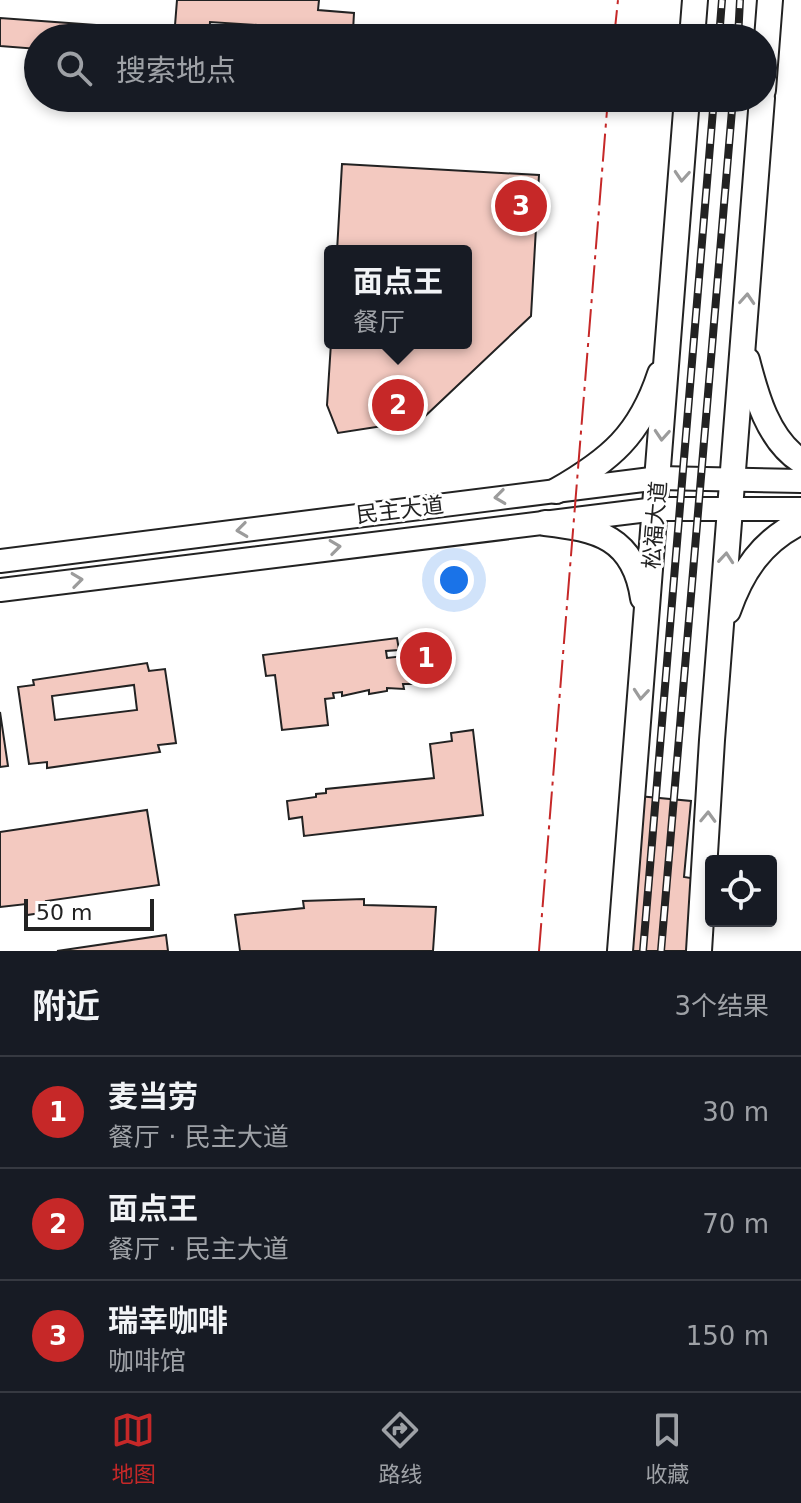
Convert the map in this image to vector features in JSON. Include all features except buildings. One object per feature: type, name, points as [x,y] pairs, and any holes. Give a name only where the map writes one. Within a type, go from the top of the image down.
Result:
[{"type":"main road","points":[[693,24],[695,0]]},
{"type":"main road","points":[[768,24],[770,0]]},
{"type":"main road","name":"松福大道","points":[[620,951],[686,112]]},
{"type":"main road","points":[[699,951],[761,112]]},
{"type":"main road","points":[[556,491],[615,453],[632,434],[656,386],[669,345]]},
{"type":"main road","points":[[743,345],[763,411],[779,440],[801,461]]},
{"type":"main road","name":"民主大道","points":[[0,561],[659,478],[801,481]]},
{"type":"main road","name":"民主大道","points":[[0,590],[656,509],[801,509]]},
{"type":"main road","points":[[720,636],[747,567],[780,532],[801,522]]},
{"type":"main road","points":[[545,523],[588,528],[617,543],[632,564],[641,590],[646,625]]},
{"type":"railway","points":[[720,24],[722,0]]},
{"type":"railway","points":[[739,24],[740,0]]},
{"type":"railway","points":[[643,951],[713,112]]},
{"type":"railway","points":[[661,951],[732,112]]},
{"type":"power","points":[[615,24],[618,0]]},
{"type":"power","points":[[539,951],[607,112]]},
{"type":"place","name":"瑞幸咖啡","points":[[521,206]]},
{"type":"place","name":"面点王","points":[[398,405]]},
{"type":"place","name":"麦当劳","points":[[426,658]]}]
